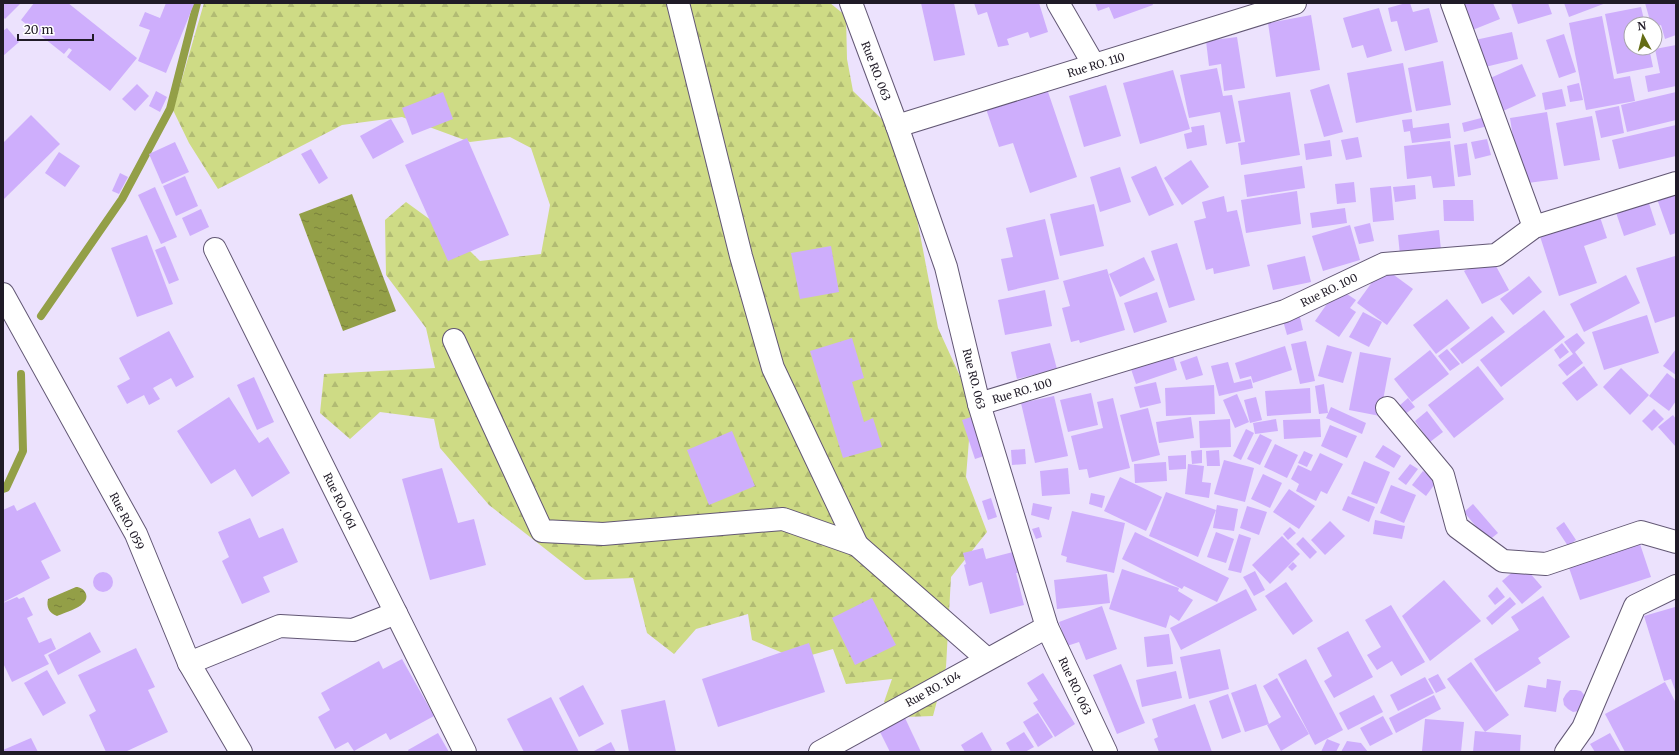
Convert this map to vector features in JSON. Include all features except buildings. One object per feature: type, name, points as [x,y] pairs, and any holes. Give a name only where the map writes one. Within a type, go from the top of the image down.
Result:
[{"type":"street","points":[[678,3],[741,256],[773,368],[857,545]]},
{"type":"street","name":"Rue RO. 063","points":[[851,3],[897,126],[946,266],[979,404],[1047,627],[1106,752]]},
{"type":"street","points":[[1058,3],[1094,66]]},
{"type":"street","name":"Rue RO. 110","points":[[897,126],[1296,3]]},
{"type":"street","points":[[1452,3],[1534,227]]},
{"type":"street","name":"Rue RO. 100","points":[[979,404],[1285,311],[1384,264],[1496,255],[1534,227],[1676,183]]},
{"type":"street","name":"Rue RO. 061","points":[[215,249],[465,752]]},
{"type":"street","name":"Rue RO. 059","points":[[3,294],[136,534],[188,663],[241,752]]},
{"type":"street","points":[[454,340],[542,531],[603,534],[782,519],[857,545],[987,659]]},
{"type":"street","points":[[1387,408],[1443,475],[1457,527],[1503,561],[1546,564],[1640,532],[1676,542]]},
{"type":"street","points":[[1566,752],[1583,728],[1635,606],[1676,586]]},
{"type":"street","points":[[188,663],[280,626],[353,630],[396,613]]},
{"type":"street","name":"Rue RO. 104","points":[[820,752],[1047,627]]},
{"type":"green space","points":[[204,3],[830,3],[846,16],[847,59],[853,91],[886,123],[914,203],[938,328],[964,385],[971,415],[966,477],[987,532],[951,577],[946,667],[933,716],[905,717],[884,702],[892,679],[846,684],[833,649],[797,659],[752,640],[748,614],[696,629],[674,654],[647,633],[633,578],[585,580],[489,505],[440,448],[434,419],[380,412],[350,439],[320,413],[324,374],[435,368],[426,328],[386,275],[385,220],[406,202],[461,242],[480,261],[541,254],[550,205],[531,148],[510,137],[470,142],[402,117],[342,125],[218,189],[189,143],[173,110]]},
{"type":"water","points":[[352,194],[396,311],[343,331],[299,214]]},
{"type":"water","points":[[79,587],[85,592],[86,598],[84,602],[76,608],[57,616],[54,615],[48,607],[48,599]]},
{"type":"waterway","points":[[41,316],[122,199],[170,109],[197,3]]},
{"type":"waterway","points":[[3,489],[6,488],[23,451],[21,374]]}]
